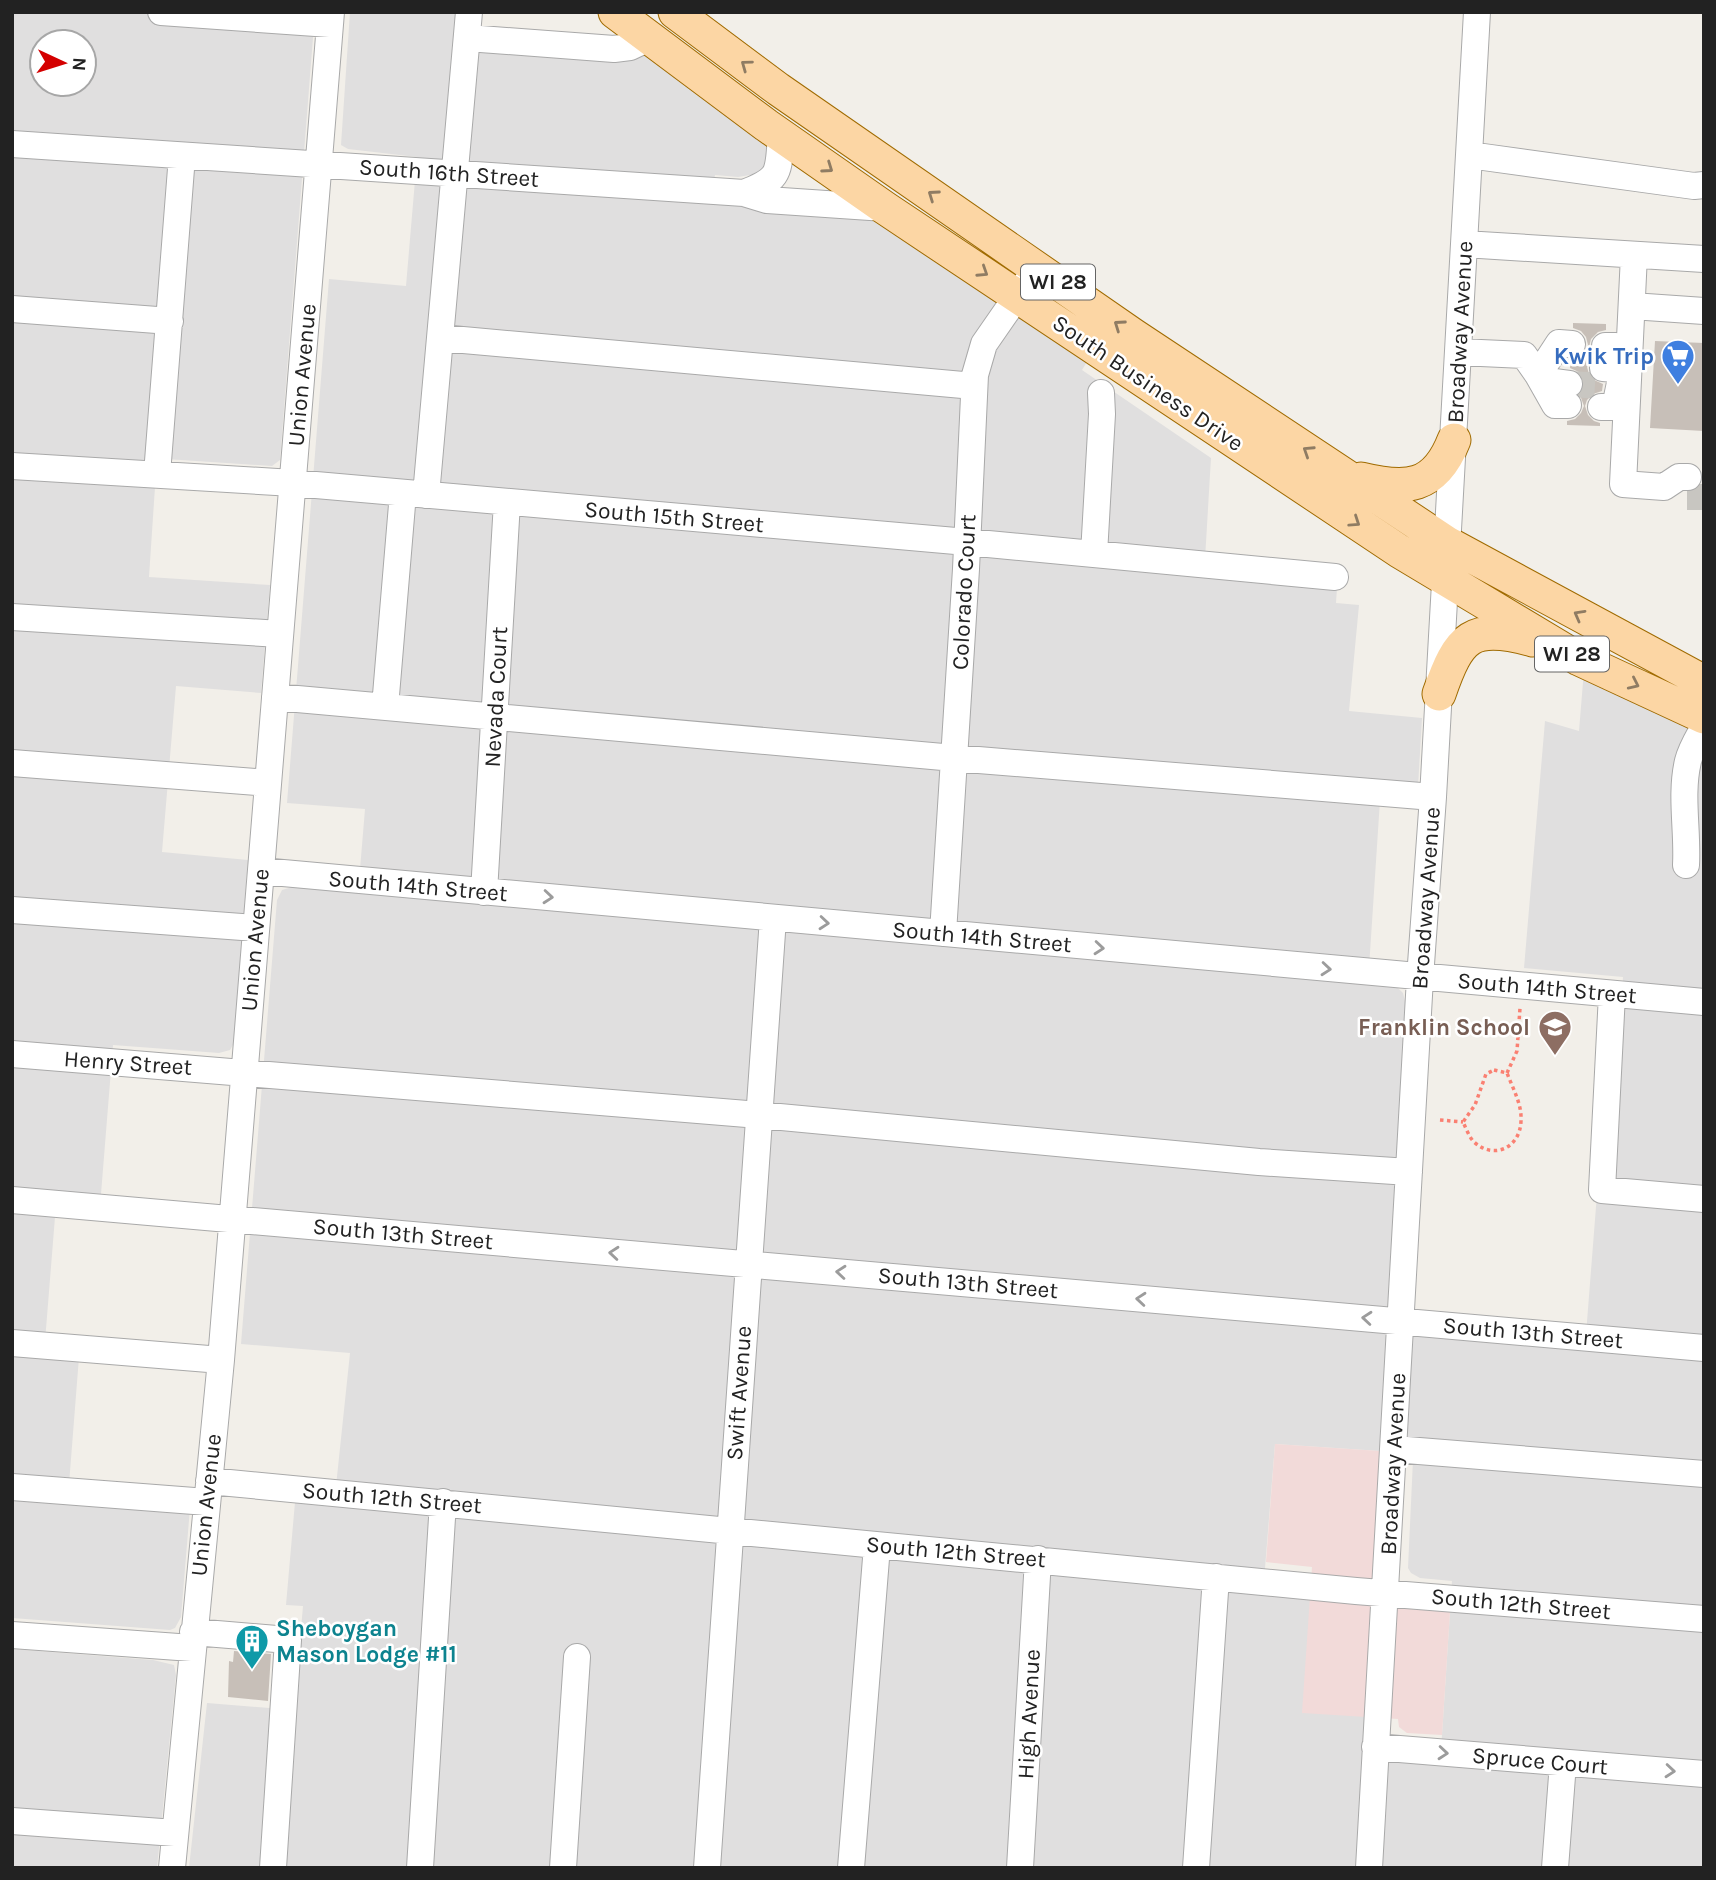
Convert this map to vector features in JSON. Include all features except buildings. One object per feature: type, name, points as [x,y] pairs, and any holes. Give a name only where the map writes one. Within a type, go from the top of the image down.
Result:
[{"type":"main road","name":"South Business Drive","points":[[615,12],[885,208],[1446,580],[1579,659],[1704,717]]},
{"type":"main road","name":"South Business Drive","points":[[675,12],[778,89],[1133,335],[1447,543],[1704,682]]},
{"type":"main road","points":[[1345,475],[1388,485],[1418,483],[1438,469],[1454,440]]},
{"type":"main road","points":[[1439,694],[1459,648],[1468,639],[1482,633],[1516,635],[1559,647]]},
{"type":"street","points":[[161,12],[330,18]]},
{"type":"street","name":"Broadway Avenue","points":[[1368,1868],[1446,580],[1477,12]]},
{"type":"street","name":"Union Avenue","points":[[172,1868],[220,1360],[330,18]]},
{"type":"street","points":[[385,707],[415,494],[441,338],[468,25],[614,49],[629,47],[649,37]]},
{"type":"street","points":[[744,193],[769,183],[779,169],[781,135]]},
{"type":"street","name":"South 16th Street","points":[[12,144],[744,193],[774,201],[885,208]]},
{"type":"street","points":[[1469,155],[1694,186],[1704,185]]},
{"type":"street","points":[[158,474],[182,156]]},
{"type":"street","points":[[1464,244],[1704,260]]},
{"type":"street","points":[[1634,255],[1632,306],[1610,377],[1623,484],[1679,487]]},
{"type":"street","name":"Colorado Court","points":[[943,933],[976,367],[982,349],[1037,268]]},
{"type":"street","points":[[1632,306],[1704,311]]},
{"type":"street","points":[[12,309],[170,321]]},
{"type":"street","points":[[441,338],[974,386]]},
{"type":"street","points":[[1459,352],[1524,355],[1538,374],[1554,382],[1570,375],[1559,343],[1538,374]]},
{"type":"street","points":[[1094,554],[1101,393]]},
{"type":"street","name":"South 15th Street","points":[[12,466],[293,483],[967,542],[1335,578]]},
{"type":"street","name":"Nevada Court","points":[[484,892],[507,502]]},
{"type":"street","points":[[12,617],[280,634]]},
{"type":"street","points":[[275,697],[954,758],[1433,797]]},
{"type":"street","points":[[1686,865],[1695,792],[1689,758],[1704,726]]},
{"type":"street","points":[[12,763],[268,783]]},
{"type":"street","name":"South 14th Street","points":[[261,871],[1704,1002]]},
{"type":"street","points":[[12,909],[256,928]]},
{"type":"street","name":"Swift Avenue","points":[[707,1868],[773,918]]},
{"type":"street","points":[[1612,994],[1602,1190],[1704,1199]]},
{"type":"street","name":"Henry Street","points":[[12,1054],[759,1115],[1259,1162],[1409,1172]]},
{"type":"street","name":"South 13th Street","points":[[12,1200],[1704,1348]]},
{"type":"street","points":[[12,1343],[220,1360]]},
{"type":"street","points":[[1394,1449],[1704,1474]]},
{"type":"street","name":"South 12th Street","points":[[12,1488],[208,1492],[443,1502],[877,1546],[1385,1593],[1704,1619]]},
{"type":"street","points":[[420,1868],[443,1502]]},
{"type":"street","points":[[851,1868],[877,1546]]},
{"type":"street","name":"High Avenue","points":[[1020,1868],[1038,1559]]},
{"type":"street","points":[[1196,1868],[1216,1577]]},
{"type":"street","points":[[12,1634],[288,1640],[273,1868]]},
{"type":"street","points":[[563,1868],[577,1657]]},
{"type":"street","name":"Spruce Court","points":[[1375,1747],[1704,1774]]},
{"type":"street","points":[[1555,1868],[1563,1763]]},
{"type":"street","points":[[12,1821],[175,1833]]},
{"type":"path","points":[[1507,1073],[1517,1053],[1520,1006]]},
{"type":"path","points":[[1463,1122],[1475,1105],[1488,1072],[1494,1070],[1507,1073]]},
{"type":"path","points":[[1463,1122],[1472,1140],[1483,1147],[1501,1151],[1513,1144],[1518,1135],[1521,1116],[1517,1096],[1507,1073]]},
{"type":"path","points":[[1440,1120],[1463,1122]]},
{"type":"shaded area","points":[[12,12],[315,12],[280,460],[272,466],[151,458],[155,487],[149,577],[270,585],[261,693],[176,686],[162,852],[248,860],[234,1043],[230,1050],[219,1053],[113,1045],[101,1194],[57,1192],[44,1354],[79,1357],[68,1497],[190,1508],[181,1617],[175,1628],[170,1630],[12,1618]]},
{"type":"shaded area","points":[[350,12],[464,12],[462,43],[646,55],[769,139],[768,164],[756,174],[738,177],[715,175],[713,203],[872,215],[1090,357],[1082,370],[1211,458],[1204,576],[1337,588],[1336,603],[1359,605],[1349,711],[1422,718],[1418,787],[1381,785],[1368,983],[1396,986],[1403,993],[1406,1005],[1386,1330],[1585,1347],[1597,1194],[1608,1194],[1623,977],[1524,968],[1545,721],[1579,731],[1584,670],[1704,728],[1704,1868],[189,1868],[207,1703],[294,1710],[303,1606],[286,1605],[295,1502],[334,1505],[350,1353],[241,1344],[277,900],[282,890],[292,887],[358,893],[365,809],[287,803],[329,279],[406,286],[417,157],[348,149],[341,145]],"holes":[[[1381,1436],[1414,1438],[1408,1568],[1420,1578],[1452,1581],[1440,1765],[1363,1760],[1365,1717],[1310,1598],[1263,1593],[1275,1444],[1380,1451]]]},
{"type":"shaded area","points":[[1275,1444],[1380,1451],[1371,1606],[1450,1612],[1442,1735],[1407,1733],[1399,1727],[1398,1719],[1302,1713],[1312,1567],[1266,1562]]},
{"type":"shaded area","points":[[12,1649],[153,1660],[174,1665],[176,1675],[157,1868],[12,1868]]},
{"type":"tunnel","points":[[1569,384],[1602,386]]},
{"type":"tunnel","points":[[1687,497],[1704,497]]},
{"type":"place","name":"Kwik Trip","points":[[1678,386]]},
{"type":"place","name":"Franklin School","points":[[1555,1057]]},
{"type":"place","name":"Sheboygan Mason Lodge #11","points":[[252,1671]]}]
